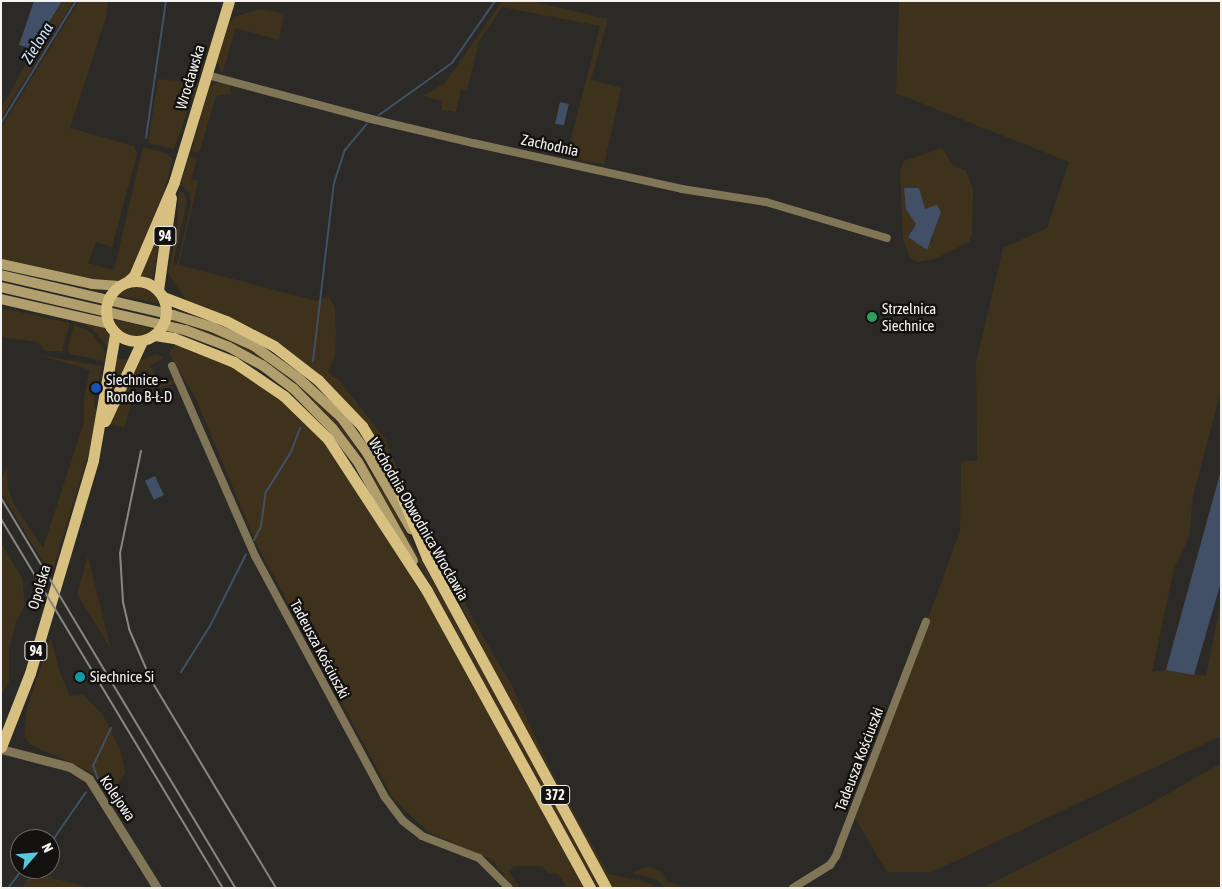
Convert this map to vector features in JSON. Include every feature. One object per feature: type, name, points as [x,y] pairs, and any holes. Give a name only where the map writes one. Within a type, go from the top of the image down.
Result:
[{"type":"main road","name":"Wrocławska","points":[[174,182],[229,1]]},
{"type":"main road","name":"94","points":[[108,324],[107,303],[123,284],[134,276],[174,182]]},
{"type":"main road","name":"94","points":[[155,335],[166,317],[160,293],[174,182]]},
{"type":"main road","points":[[1,264],[92,284],[149,284],[160,293],[255,335],[318,380],[362,426],[397,484],[428,558]]},
{"type":"main road","name":"Wschodnia Obwodnica Wrocławia","points":[[1,275],[188,319],[254,346],[324,400],[367,453],[428,558],[606,888]]},
{"type":"main road","name":"Wschodnia Obwodnica Wrocławia","points":[[1,287],[185,330],[229,347],[262,366],[293,388],[328,423],[369,481],[427,591],[590,888]]},
{"type":"main road","points":[[1,299],[108,324],[115,334],[123,339],[142,341],[155,335],[174,338],[227,358],[265,381],[294,405],[334,447],[427,591]]},
{"type":"main road","name":"Opolska","points":[[1,748],[30,673],[100,432],[115,334]]},
{"type":"main road","name":"Opolska","points":[[100,432],[142,341]]},
{"type":"street","name":"Zachodnia","points":[[207,75],[367,118],[473,143],[682,189],[766,202],[887,238]]},
{"type":"street","name":"Tadeusza Kościuszki","points":[[172,366],[255,556],[384,796],[403,821],[422,836],[479,858],[509,888]]},
{"type":"street","name":"Tadeusza Kościuszki","points":[[794,888],[830,865],[836,856],[926,622]]},
{"type":"street","name":"Kolejowa","points":[[1,748],[70,767],[89,779],[157,888]]},
{"type":"shaded area","points":[[62,1],[74,1],[1,118],[1,108]]},
{"type":"shaded area","points":[[79,1],[108,1],[106,17],[70,128],[134,146],[137,154],[112,247],[96,242],[88,263],[114,270],[143,147],[166,153],[173,159],[162,199],[129,276],[113,283],[1,260],[1,128]]},
{"type":"shaded area","points":[[502,1],[530,1],[608,19],[591,80],[621,88],[604,165],[571,158],[568,150],[600,26],[502,7],[479,41],[467,91],[461,89],[456,112],[442,110],[441,101],[423,96],[445,83]]},
{"type":"shaded area","points":[[899,1],[1221,1],[1221,391],[1193,496],[1189,537],[1174,569],[1152,672],[1166,670],[1206,676],[1221,599],[1221,736],[932,872],[887,872],[855,818],[960,531],[961,462],[977,460],[976,363],[1003,248],[1047,228],[1069,162],[896,93]]},
{"type":"shaded area","points":[[259,9],[284,13],[279,40],[236,28],[222,74],[217,61],[229,23],[237,16]]},
{"type":"shaded area","points":[[158,79],[198,83],[174,149],[148,143]]},
{"type":"shaded area","points":[[216,83],[230,85],[231,94],[216,96],[199,153],[191,151],[210,87]]},
{"type":"shaded area","points":[[942,148],[953,165],[966,171],[973,189],[972,234],[969,242],[935,259],[918,262],[910,258],[903,239],[900,170],[904,161]],"holes":[[[925,209],[941,212],[933,230],[932,243],[910,232]]]},
{"type":"shaded area","points":[[189,156],[197,158],[191,179],[198,181],[179,265],[317,301],[328,296],[335,308],[336,334],[335,356],[328,372],[339,380],[386,440],[400,476],[473,619],[512,686],[553,775],[609,874],[650,883],[656,888],[611,888],[527,736],[413,510],[329,384],[187,302],[168,273],[177,230],[179,191],[184,193],[187,201],[173,264],[177,266],[191,204],[190,193],[181,185]]},
{"type":"shaded area","points":[[164,216],[155,268],[152,280],[139,276]]},
{"type":"shaded area","points":[[142,287],[153,293],[160,304],[118,295],[127,289]]},
{"type":"shaded area","points":[[1,308],[70,323],[62,351],[45,351],[38,342],[1,337]]},
{"type":"shaded area","points":[[112,319],[154,329],[144,335],[130,336],[118,330]]},
{"type":"shaded area","points":[[78,321],[103,327],[110,337],[108,347],[92,329]]},
{"type":"shaded area","points":[[187,323],[230,339],[269,361],[329,412],[347,434],[384,492],[601,888],[598,888],[525,761],[402,531],[347,439],[297,386],[186,327]]},
{"type":"shaded area","points":[[74,324],[92,333],[105,351],[104,361],[70,354],[68,349]]},
{"type":"shaded area","points":[[176,343],[215,356],[278,395],[326,443],[418,585],[585,888],[567,888],[558,874],[549,873],[542,866],[515,866],[508,871],[520,888],[515,888],[492,860],[429,832],[394,800],[257,545],[196,399],[169,353]]},
{"type":"shaded area","points":[[157,354],[164,358],[150,365],[159,382],[175,380],[175,384],[157,388],[148,372],[140,371],[124,428],[110,424],[135,363]]},
{"type":"shaded area","points":[[39,355],[102,366],[95,393],[94,407],[97,410],[89,453],[51,575],[1,492],[1,480],[7,468],[8,488],[14,504],[43,548],[84,422],[84,397],[90,370]]},
{"type":"shaded area","points":[[116,358],[128,360],[107,407]]},
{"type":"shaded area","points":[[1,543],[22,578],[25,605],[16,622],[9,649],[9,682],[1,694]]},
{"type":"shaded area","points":[[88,556],[111,649],[77,594]]},
{"type":"shaded area","points":[[51,637],[59,670],[70,696],[83,695],[103,715],[121,752],[125,773],[115,789],[89,771],[31,745],[24,736],[27,708]]},
{"type":"shaded area","points":[[1221,763],[1221,888],[982,888],[1150,804]]},
{"type":"shaded area","points":[[648,866],[663,873],[666,881],[686,888],[665,888],[656,879],[632,873]]},
{"type":"shaded area","points":[[28,879],[56,879],[80,885],[84,888],[22,888]]},
{"type":"water","points":[[34,1],[62,1],[33,49],[19,45]]},
{"type":"water","points":[[560,102],[569,104],[564,125],[555,123]]},
{"type":"water","points":[[904,188],[919,188],[925,209],[937,205],[941,212],[927,250],[908,237],[916,224],[906,209]]},
{"type":"water","points":[[1221,470],[1221,582],[1194,675],[1166,670]]},
{"type":"water","points":[[155,476],[164,495],[154,500],[145,481]]},
{"type":"waterway","name":"Zielona","points":[[1,123],[76,1]]},
{"type":"waterway","points":[[146,138],[166,1]]},
{"type":"waterway","points":[[379,115],[452,63],[495,1]]},
{"type":"waterway","points":[[313,361],[334,183],[345,150],[367,124]]},
{"type":"waterway","points":[[254,540],[261,526],[266,492],[291,452],[300,428]]},
{"type":"waterway","points":[[181,672],[210,626],[246,554]]},
{"type":"waterway","points":[[98,779],[93,766],[111,728]]},
{"type":"waterway","points":[[60,830],[86,792]]},
{"type":"waterway","points":[[8,888],[15,879]]},
{"type":"railway","points":[[141,451],[120,553],[123,602],[129,629],[151,680],[276,888]]},
{"type":"railway","points":[[1,498],[235,888]]},
{"type":"railway","points":[[1,519],[223,888]]},
{"type":"place","name":"Strzelnica Siechnice","points":[[872,317]]},
{"type":"place","name":"Siechnice – Rondo B-Ł-D","points":[[96,388]]},
{"type":"place","name":"Siechnice Si","points":[[80,677]]}]
